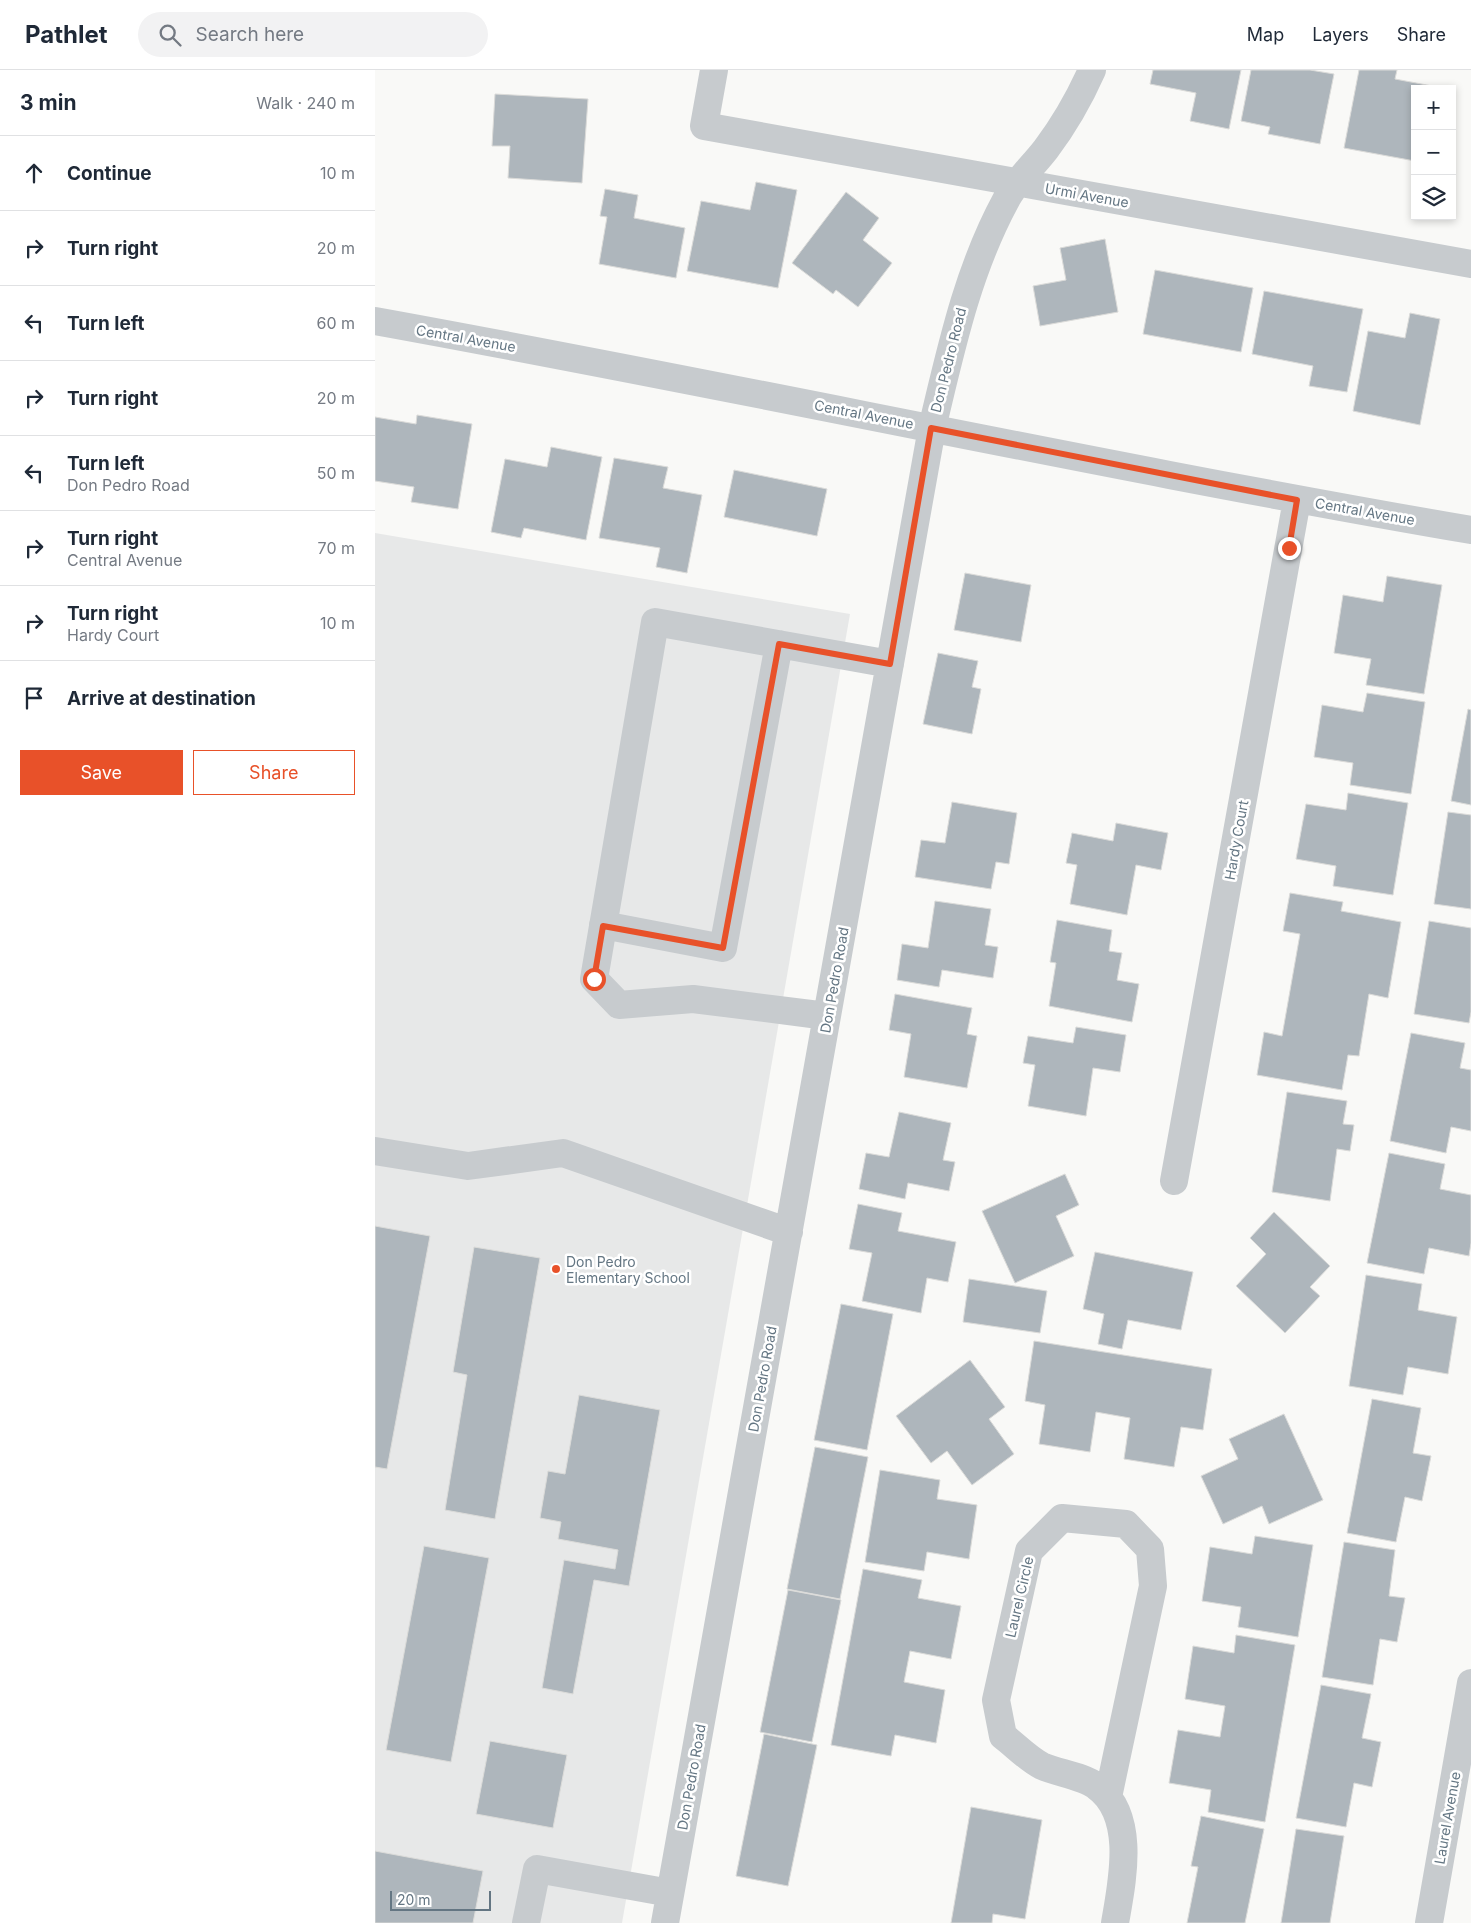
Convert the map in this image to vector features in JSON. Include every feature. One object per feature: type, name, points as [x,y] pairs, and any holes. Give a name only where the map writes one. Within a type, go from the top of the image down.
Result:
[{"type":"street","name":"Urmi Avenue","points":[[714,70],[704,126],[1471,264]]},
{"type":"street","name":"Don Pedro Road","points":[[665,1923],[931,428],[962,305],[981,250],[1007,198],[1047,148],[1081,95],[1092,70]]},
{"type":"street","name":"Central Avenue","points":[[375,321],[566,356],[1297,500],[1471,530]]},
{"type":"street","name":"Hardy Court","points":[[1174,1181],[1297,500]]},
{"type":"street","points":[[827,1016],[693,999],[619,1005],[594,979],[655,622],[890,664]]},
{"type":"street","points":[[603,926],[723,948],[779,644]]},
{"type":"street","points":[[375,1151],[468,1166],[563,1153],[789,1232]]},
{"type":"street","name":"Laurel Circle","points":[[1108,1797],[1153,1586],[1150,1549],[1126,1524],[1062,1518],[1029,1551],[996,1700],[1003,1736],[1041,1765],[1095,1785],[1108,1797],[1122,1824],[1124,1875],[1115,1923]]},
{"type":"street","name":"Laurel Avenue","points":[[1429,1923],[1467,1725],[1471,1683]]},
{"type":"street","points":[[525,1923],[537,1869],[670,1894]]},
{"type":"shaded area","name":"Don Pedro Elementary School","points":[[375,533],[850,614],[622,1923],[375,1923]]},
{"type":"building","points":[[1153,70],[1241,70],[1229,129],[1190,121],[1196,93],[1150,84]]},
{"type":"building","points":[[1251,70],[1310,70],[1334,74],[1320,144],[1268,134],[1270,127],[1241,121]]},
{"type":"building","points":[[1359,70],[1397,70],[1395,79],[1427,85],[1411,85],[1411,160],[1344,148]]},
{"type":"building","points":[[495,94],[588,99],[582,183],[508,178],[510,146],[492,146]]},
{"type":"building","points":[[756,182],[797,190],[778,288],[687,271],[701,201],[750,210]]},
{"type":"building","points":[[605,189],[638,195],[634,218],[685,228],[676,278],[599,264],[607,217],[600,216]]},
{"type":"building","points":[[846,192],[879,218],[863,240],[892,263],[858,307],[836,290],[833,294],[792,263]]},
{"type":"building","points":[[1105,239],[1118,312],[1040,326],[1033,286],[1066,280],[1060,248]]},
{"type":"building","points":[[1155,270],[1253,288],[1241,352],[1143,334]]},
{"type":"building","points":[[1264,291],[1363,309],[1347,392],[1309,386],[1313,366],[1252,354]]},
{"type":"building","points":[[1410,313],[1440,319],[1420,425],[1353,411],[1368,331],[1405,338]]},
{"type":"building","points":[[417,415],[472,424],[458,509],[411,502],[414,487],[375,481],[375,417],[416,424]]},
{"type":"building","points":[[551,447],[602,457],[586,540],[524,528],[521,538],[491,532],[505,459],[547,467]]},
{"type":"building","points":[[614,458],[668,467],[663,488],[702,495],[687,573],[656,567],[660,548],[599,538]]},
{"type":"building","points":[[734,470],[827,489],[817,536],[724,517]]},
{"type":"building","points":[[965,573],[1031,585],[1021,642],[954,630]]},
{"type":"building","points":[[1387,576],[1442,585],[1424,694],[1366,685],[1371,659],[1334,653],[1343,595],[1383,602]]},
{"type":"building","points":[[938,653],[978,661],[972,687],[981,689],[972,734],[923,724]]},
{"type":"building","points":[[1367,693],[1425,702],[1411,794],[1350,785],[1353,763],[1314,757],[1322,705],[1363,712]]},
{"type":"building","points":[[1468,709],[1471,710],[1471,805],[1451,801]]},
{"type":"building","points":[[1348,793],[1408,803],[1393,895],[1333,886],[1336,866],[1296,859],[1306,804],[1346,810]]},
{"type":"building","points":[[952,802],[1017,813],[1009,864],[996,862],[991,889],[915,877],[921,840],[945,843]]},
{"type":"building","points":[[1448,812],[1471,815],[1471,909],[1434,904]]},
{"type":"building","points":[[1116,823],[1168,833],[1161,870],[1136,865],[1127,915],[1070,904],[1077,865],[1066,863],[1072,833],[1113,841]]},
{"type":"building","points":[[1290,893],[1343,902],[1341,911],[1401,922],[1388,998],[1369,994],[1359,1056],[1348,1055],[1342,1090],[1257,1075],[1264,1032],[1282,1036],[1300,934],[1283,931]]},
{"type":"building","points":[[935,901],[991,909],[985,945],[998,947],[993,978],[942,970],[939,987],[897,980],[902,944],[928,948]]},
{"type":"building","points":[[1057,920],[1112,930],[1109,951],[1122,953],[1117,980],[1139,984],[1132,1022],[1049,1006],[1056,963],[1050,962]]},
{"type":"building","points":[[1429,921],[1471,928],[1471,1012],[1469,1023],[1414,1014]]},
{"type":"building","points":[[895,994],[972,1008],[967,1034],[977,1036],[967,1088],[904,1077],[911,1034],[889,1030]]},
{"type":"building","points":[[1076,1027],[1126,1035],[1120,1072],[1093,1068],[1086,1116],[1028,1106],[1035,1065],[1023,1063],[1028,1036],[1073,1043]]},
{"type":"building","points":[[1411,1033],[1465,1043],[1460,1068],[1471,1070],[1471,1131],[1451,1127],[1446,1153],[1390,1141]]},
{"type":"building","points":[[1287,1092],[1347,1101],[1343,1124],[1354,1125],[1350,1151],[1337,1149],[1330,1201],[1272,1192]]},
{"type":"building","points":[[899,1112],[951,1123],[943,1160],[955,1162],[949,1191],[908,1183],[905,1199],[859,1189],[866,1153],[889,1157]]},
{"type":"building","points":[[1389,1153],[1445,1164],[1440,1189],[1471,1195],[1471,1243],[1469,1256],[1429,1248],[1424,1274],[1367,1263]]},
{"type":"building","points":[[1065,1174],[1079,1205],[1056,1216],[1074,1256],[1015,1283],[982,1211]]},
{"type":"building","points":[[858,1204],[902,1213],[898,1231],[956,1242],[948,1282],[927,1278],[921,1313],[862,1301],[872,1253],[849,1249]]},
{"type":"building","points":[[1274,1212],[1330,1266],[1310,1287],[1320,1296],[1285,1333],[1236,1286],[1266,1254],[1250,1238]]},
{"type":"building","points":[[375,1226],[430,1236],[387,1469],[375,1467]]},
{"type":"building","points":[[474,1247],[540,1258],[495,1519],[445,1510],[467,1375],[453,1372]]},
{"type":"building","points":[[1095,1252],[1193,1272],[1181,1330],[1128,1320],[1122,1349],[1098,1344],[1104,1314],[1083,1309]]},
{"type":"building","points":[[1366,1275],[1422,1284],[1418,1310],[1457,1317],[1448,1374],[1408,1367],[1403,1395],[1349,1386]]},
{"type":"building","points":[[969,1279],[1047,1291],[1040,1333],[963,1322]]},
{"type":"building","points":[[841,1304],[893,1314],[867,1450],[814,1440]]},
{"type":"building","points":[[1034,1341],[1212,1369],[1203,1430],[1181,1427],[1174,1467],[1124,1459],[1130,1418],[1096,1412],[1090,1452],[1039,1444],[1045,1405],[1025,1401]]},
{"type":"building","points":[[970,1360],[1005,1407],[989,1419],[1014,1454],[972,1485],[947,1451],[931,1463],[896,1416]]},
{"type":"building","points":[[579,1395],[660,1410],[629,1586],[594,1580],[573,1694],[542,1688],[564,1560],[615,1569],[618,1550],[558,1539],[561,1522],[540,1518],[548,1471],[565,1474]]},
{"type":"building","points":[[1372,1399],[1421,1408],[1413,1453],[1431,1456],[1422,1501],[1405,1497],[1396,1542],[1347,1533]]},
{"type":"building","points":[[1284,1414],[1323,1500],[1269,1524],[1262,1506],[1223,1524],[1201,1476],[1238,1459],[1229,1439]]},
{"type":"building","points":[[815,1447],[868,1457],[840,1599],[787,1589]]},
{"type":"building","points":[[880,1470],[940,1480],[937,1499],[977,1505],[969,1559],[927,1552],[924,1571],[865,1562]]},
{"type":"building","points":[[1255,1536],[1313,1545],[1298,1637],[1238,1627],[1241,1607],[1202,1601],[1210,1547],[1252,1554]]},
{"type":"building","points":[[1344,1542],[1395,1550],[1389,1596],[1405,1598],[1397,1642],[1380,1639],[1373,1685],[1322,1677]]},
{"type":"building","points":[[424,1546],[489,1558],[451,1762],[386,1750]]},
{"type":"building","points":[[863,1569],[922,1580],[918,1598],[961,1606],[951,1659],[910,1651],[904,1682],[945,1690],[936,1743],[895,1735],[891,1756],[831,1745]]},
{"type":"building","points":[[788,1590],[841,1600],[812,1742],[760,1732]]},
{"type":"building","points":[[1236,1635],[1295,1645],[1265,1822],[1208,1812],[1211,1790],[1169,1783],[1178,1730],[1220,1737],[1225,1706],[1185,1699],[1193,1646],[1234,1653]]},
{"type":"building","points":[[1321,1685],[1371,1694],[1362,1738],[1381,1742],[1372,1787],[1354,1783],[1346,1827],[1296,1818]]},
{"type":"building","points":[[764,1734],[817,1745],[788,1886],[736,1876]]},
{"type":"building","points":[[490,1741],[567,1755],[553,1828],[476,1814]]},
{"type":"building","points":[[971,1807],[1042,1820],[1025,1919],[993,1914],[992,1923],[951,1923]]},
{"type":"building","points":[[1201,1816],[1264,1829],[1245,1923],[1187,1923],[1198,1867],[1191,1866]]},
{"type":"building","points":[[1296,1829],[1344,1836],[1330,1923],[1281,1923]]},
{"type":"building","points":[[375,1851],[483,1871],[473,1923],[375,1923]]},
{"type":"place","name":"Don Pedro Elementary School","points":[[556,1269]]},
{"type":"route","points":[[594,979],[603,926],[723,948],[779,644],[890,664],[931,428],[1297,500],[1289,548]]}]
